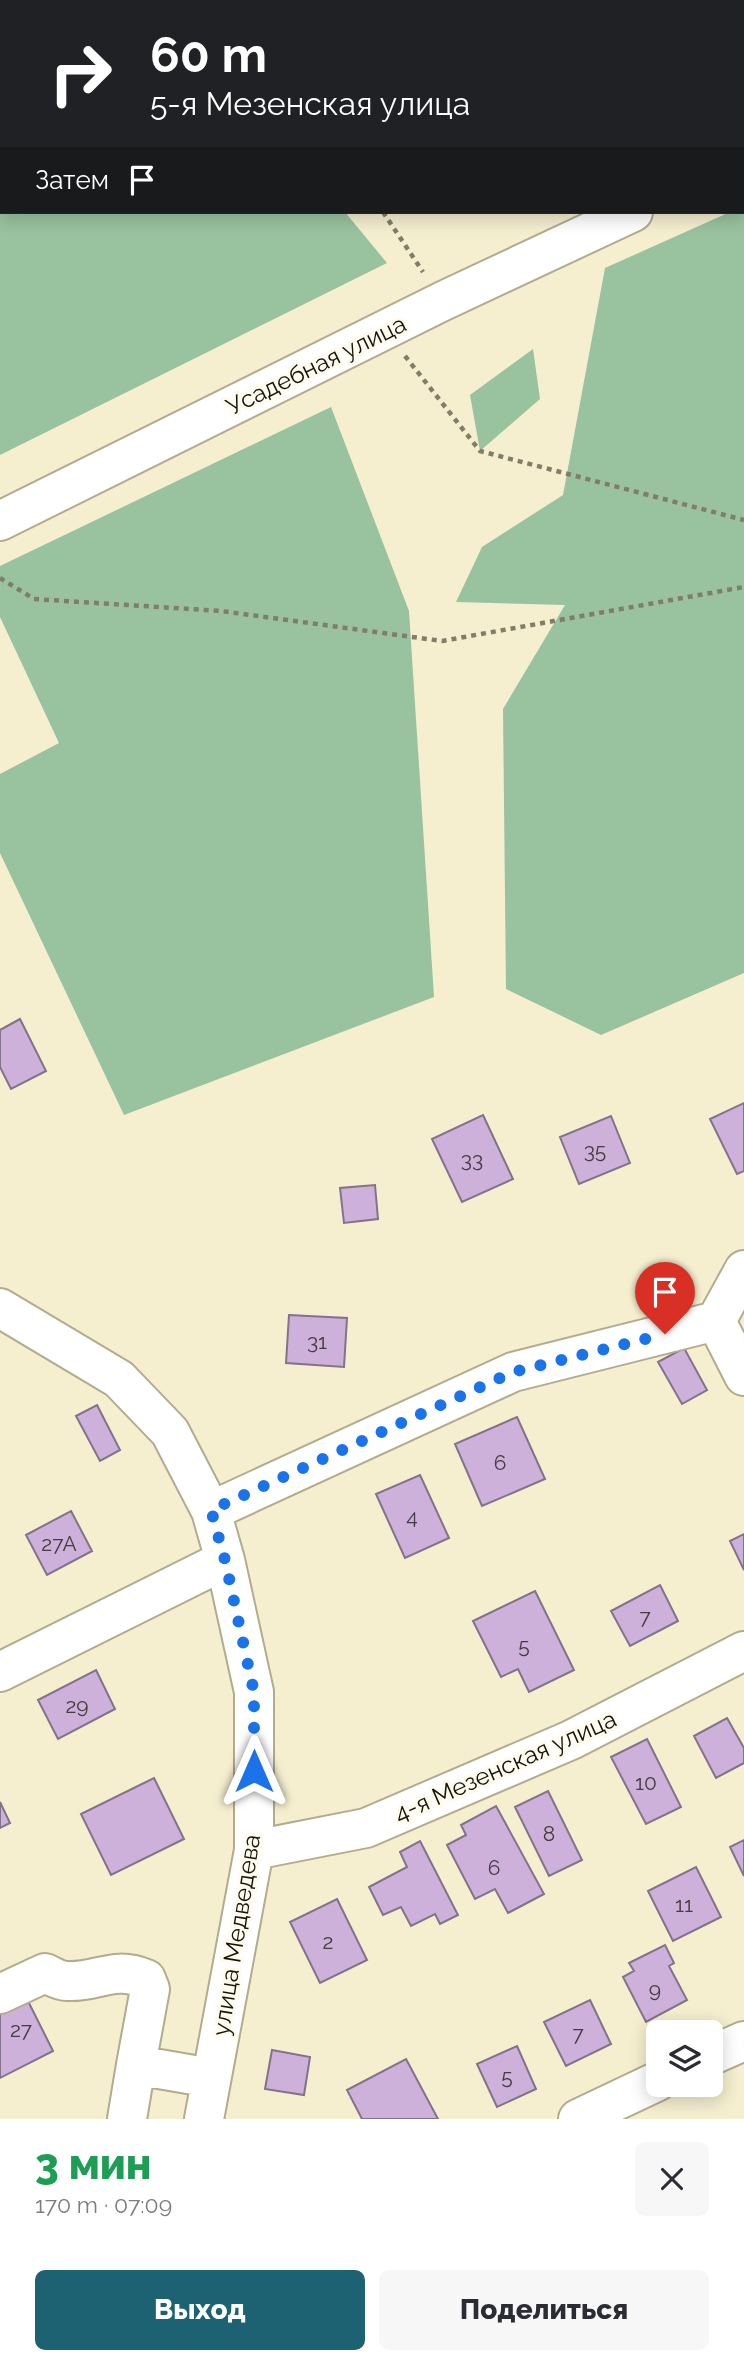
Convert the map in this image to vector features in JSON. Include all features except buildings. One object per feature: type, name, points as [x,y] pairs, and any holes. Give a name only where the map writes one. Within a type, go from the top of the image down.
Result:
[{"type":"street","name":"Усадебная улица","points":[[0,522],[443,301],[629,214]]},
{"type":"street","points":[[211,1510],[513,1372],[716,1321],[744,1270]]},
{"type":"street","name":"улица Медведева","points":[[0,1307],[119,1379],[170,1432],[211,1510],[225,1560],[254,1692],[254,1850],[204,2119]]},
{"type":"street","points":[[716,1321],[744,1376]]},
{"type":"street","points":[[0,1672],[225,1560]]},
{"type":"street","name":"4-я Мезенская улица","points":[[254,1850],[366,1828],[571,1740],[744,1651]]},
{"type":"street","points":[[0,1994],[45,1973],[63,1981],[116,1972],[146,1979],[150,1989],[127,2119]]},
{"type":"street","points":[[723,2050],[744,2041]]},
{"type":"street","points":[[136,2065],[211,2078]]},
{"type":"street","points":[[578,2119],[646,2087]]},
{"type":"path","points":[[384,214],[443,301]]},
{"type":"path","points":[[385,330],[480,451],[744,520]]},
{"type":"path","points":[[0,578],[33,599],[221,611],[442,641],[744,587]]},
{"type":"green space","points":[[0,214],[347,214],[387,263],[0,455]]},
{"type":"green space","points":[[726,214],[744,214],[744,973],[601,1035],[506,989],[503,709],[565,605],[456,602],[482,547],[563,495],[605,268]]},
{"type":"green space","points":[[533,349],[540,399],[480,451],[470,395]]},
{"type":"green space","points":[[331,407],[409,611],[434,997],[124,1115],[0,853],[0,774],[59,743],[0,617],[0,566]]},
{"type":"route","points":[[254,1771],[254,1692],[225,1560],[211,1510],[513,1372],[665,1334]]}]
